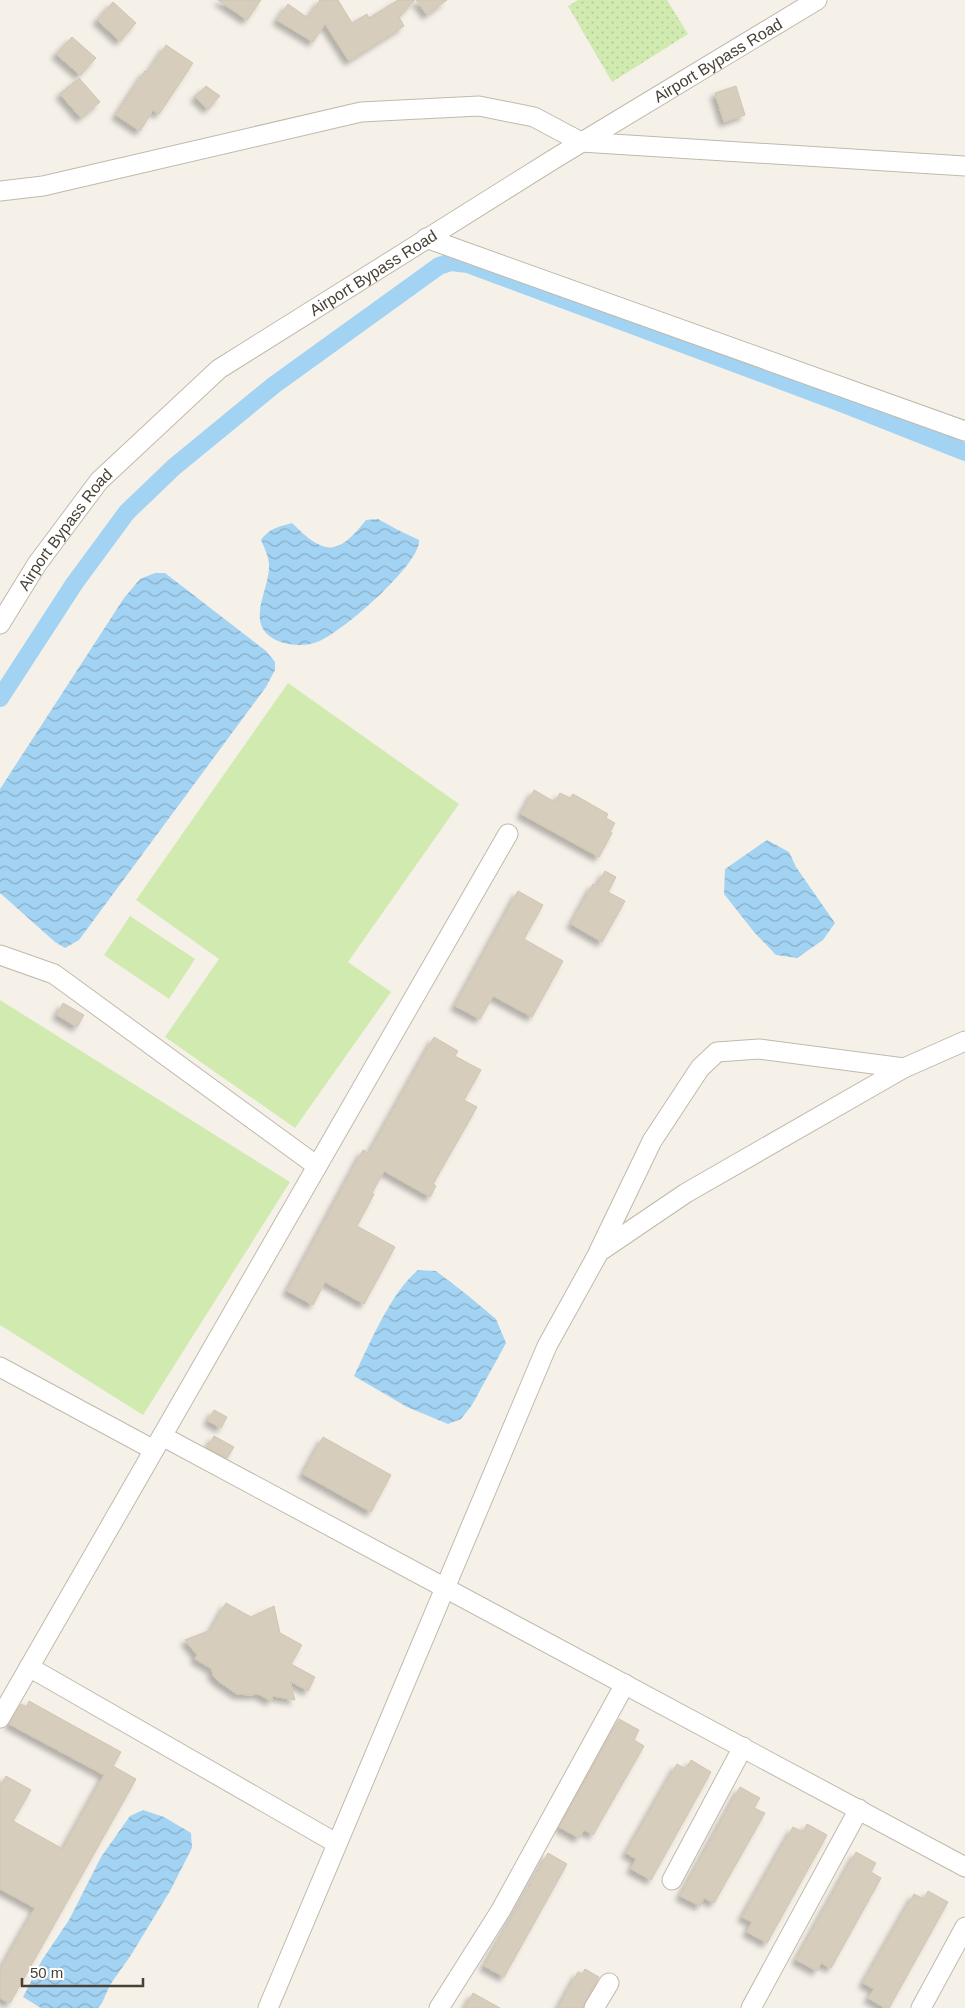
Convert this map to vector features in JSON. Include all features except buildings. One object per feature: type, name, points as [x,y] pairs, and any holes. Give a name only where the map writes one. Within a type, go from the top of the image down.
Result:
[{"type":"street","name":"Airport Bypass Road","points":[[0,624],[36,564],[99,481],[219,369],[581,142],[817,0]]},
{"type":"street","points":[[0,191],[43,186],[361,112],[479,106],[534,117],[581,142],[965,166]]},
{"type":"street","points":[[426,238],[965,431]]},
{"type":"street","points":[[0,1718],[508,834]]},
{"type":"street","points":[[0,955],[54,974],[317,1166]]},
{"type":"street","points":[[599,1252],[686,1193],[904,1068],[965,1041]]},
{"type":"street","points":[[268,2008],[547,1346],[599,1252],[652,1141],[700,1068],[718,1052],[759,1048],[904,1068]]},
{"type":"street","points":[[0,1367],[158,1443],[446,1587],[965,1867]]},
{"type":"street","points":[[29,1667],[336,1843]]},
{"type":"street","points":[[439,2008],[501,1910],[625,1684]]},
{"type":"street","points":[[672,1880],[743,1747]]},
{"type":"street","points":[[751,2008],[859,1809]]},
{"type":"street","points":[[921,2008],[965,1927]]},
{"type":"street","points":[[594,2008],[608,1983]]},
{"type":"green space","points":[[578,0],[667,0],[688,34],[612,82],[568,6]]},
{"type":"green space","points":[[288,683],[459,804],[348,962],[391,992],[295,1128],[165,1037],[219,959],[136,900]]},
{"type":"green space","points":[[130,916],[195,959],[169,999],[104,955]]},
{"type":"green space","points":[[0,1000],[290,1182],[143,1415],[0,1325]]},
{"type":"water","points":[[378,519],[419,540],[416,551],[394,581],[360,613],[317,642],[305,645],[284,643],[277,641],[267,634],[262,627],[260,619],[269,565],[261,540],[264,536],[275,528],[292,523],[303,534],[322,546],[338,546],[347,541],[366,520]]},
{"type":"water","points":[[155,573],[165,573],[266,651],[275,662],[275,670],[266,687],[79,940],[65,948],[55,942],[0,893],[0,789],[124,598],[140,579]]},
{"type":"water","points":[[767,840],[789,852],[796,867],[835,923],[823,940],[797,958],[776,955],[754,932],[724,894],[725,869]]},
{"type":"water","points":[[418,1270],[436,1271],[466,1294],[496,1319],[506,1343],[472,1405],[461,1419],[448,1424],[407,1407],[354,1376],[390,1305],[398,1292]]},
{"type":"water","points":[[143,1810],[164,1817],[191,1833],[192,1848],[170,1891],[131,1955],[110,1985],[98,2008],[41,2008],[23,1997],[42,1960],[69,1920],[101,1857],[130,1816]]},
{"type":"waterway","points":[[0,698],[74,584],[127,512],[174,467],[274,385],[439,266],[451,262],[468,264],[844,404],[965,452]]}]
